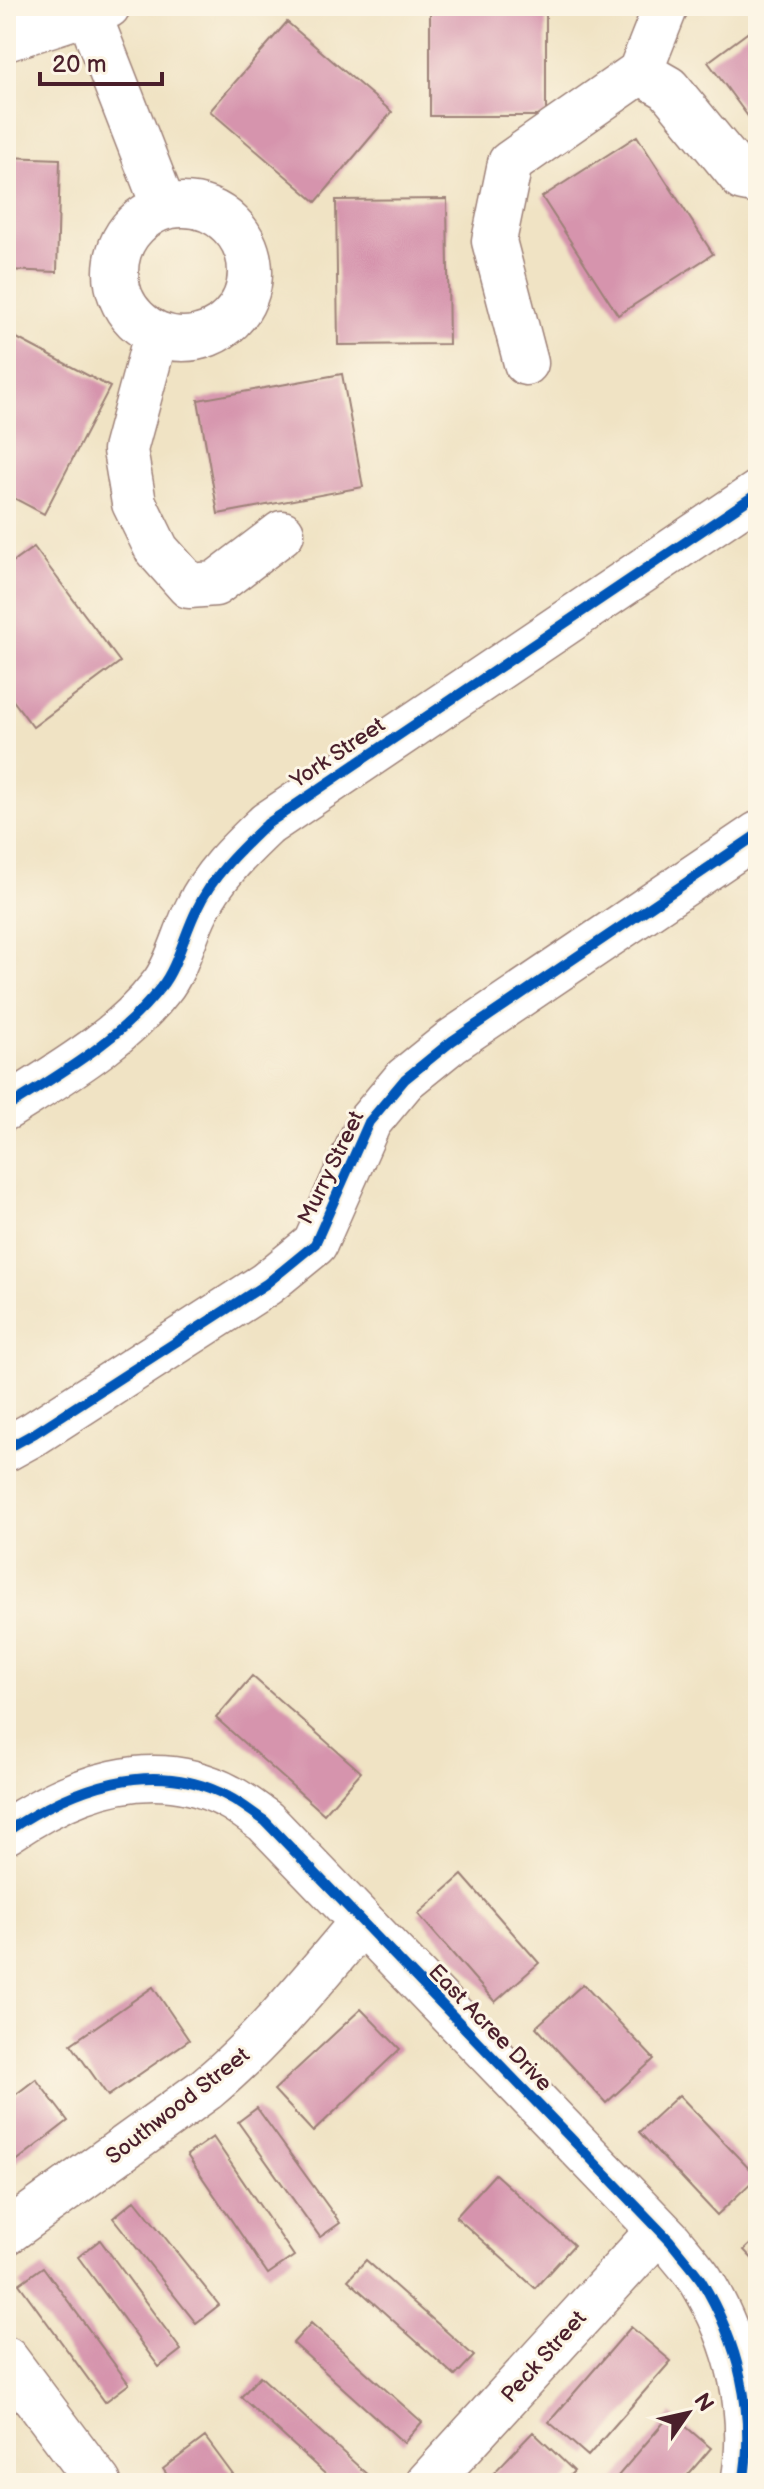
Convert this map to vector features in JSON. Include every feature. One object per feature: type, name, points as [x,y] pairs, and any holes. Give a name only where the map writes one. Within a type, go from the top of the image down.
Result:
[{"type":"street","points":[[526,363],[494,241],[510,163],[640,72],[666,6]]},
{"type":"street","points":[[6,39],[98,9],[164,207]]},
{"type":"street","points":[[640,72],[668,88],[743,179],[758,182]]},
{"type":"street","points":[[185,204],[205,208],[224,218],[239,234],[248,253],[251,275],[247,295],[237,314],[221,329],[202,338],[179,340],[156,335],[136,321],[122,302],[115,280],[117,256],[126,235],[142,218],[164,207],[185,204]]},
{"type":"street","points":[[156,335],[125,450],[134,503],[157,550],[189,586],[215,584],[282,533]]},
{"type":"street","name":"York Street","points":[[6,1108],[85,1057],[134,1019],[164,984],[198,905],[228,862],[267,824],[758,493]]},
{"type":"street","name":"Murry Street","points":[[6,1449],[279,1274],[315,1244],[369,1122],[405,1079],[452,1041],[758,834]]},
{"type":"street","name":"East Acree Drive","points":[[6,1832],[40,1810],[83,1790],[128,1779],[179,1779],[228,1796],[265,1821],[659,2230],[700,2279],[725,2328],[746,2394],[749,2453],[743,2483]]},
{"type":"street","name":"Southwood Street","points":[[6,2233],[236,2064],[272,2028],[362,1922]]},
{"type":"street","name":"Peck Street","points":[[428,2483],[659,2230]]},
{"type":"street","points":[[6,2359],[99,2483]]},
{"type":"building","points":[[430,6],[546,6],[546,116],[430,116]]},
{"type":"building","points":[[287,22],[392,112],[316,202],[210,111]]},
{"type":"building","points":[[758,25],[758,130],[708,62]]},
{"type":"building","points":[[637,136],[713,254],[618,315],[542,197]]},
{"type":"building","points":[[6,157],[60,159],[57,272],[6,270]]},
{"type":"building","points":[[447,199],[449,344],[338,345],[336,200]]},
{"type":"building","points":[[11,335],[110,387],[44,514],[6,494],[6,345]]},
{"type":"building","points":[[342,374],[363,487],[218,514],[198,400]]},
{"type":"building","points":[[34,547],[120,662],[33,727],[6,691],[6,567]]},
{"type":"building","points":[[252,1676],[361,1772],[324,1814],[216,1718]]},
{"type":"building","points":[[462,1875],[539,1963],[495,2002],[418,1914]]},
{"type":"building","points":[[583,1984],[654,2059],[606,2103],[536,2027]]},
{"type":"building","points":[[153,1987],[189,2040],[108,2096],[71,2044]]},
{"type":"building","points":[[361,2009],[400,2049],[313,2132],[274,2090]]},
{"type":"building","points":[[36,2079],[68,2121],[6,2169],[6,2102]]},
{"type":"building","points":[[679,2095],[757,2177],[717,2215],[639,2132]]},
{"type":"building","points":[[257,2108],[340,2223],[320,2237],[238,2122]]},
{"type":"building","points":[[213,2137],[294,2256],[268,2274],[187,2155]]},
{"type":"building","points":[[495,2174],[574,2245],[535,2288],[456,2217]]},
{"type":"building","points":[[135,2200],[219,2305],[196,2323],[113,2218]]},
{"type":"building","points":[[758,2237],[758,2265],[744,2250]]},
{"type":"building","points":[[100,2240],[181,2350],[159,2367],[78,2257]]},
{"type":"building","points":[[366,2260],[474,2356],[455,2376],[348,2280]]},
{"type":"building","points":[[43,2267],[129,2384],[105,2402],[19,2284]]},
{"type":"building","points":[[311,2323],[422,2422],[404,2443],[293,2343]]},
{"type":"building","points":[[631,2327],[671,2361],[588,2456],[549,2422]]},
{"type":"building","points":[[260,2376],[372,2479],[368,2483],[335,2483],[241,2397]]},
{"type":"building","points":[[671,2414],[711,2448],[681,2483],[612,2483]]},
{"type":"building","points":[[533,2432],[574,2471],[563,2483],[484,2483]]},
{"type":"building","points":[[205,2437],[239,2483],[173,2483],[163,2469]]},
{"type":"cycle path","points":[[6,1108],[89,1054],[145,1006],[172,970],[193,918],[211,885],[267,824],[758,493]]},
{"type":"cycle path","points":[[6,1449],[266,1284],[315,1244],[369,1122],[405,1079],[452,1041],[758,834]]},
{"type":"cycle path","points":[[6,1832],[31,1816],[85,1791],[142,1778],[171,1779],[200,1785],[234,1799],[265,1821],[670,2241],[697,2275],[725,2328],[741,2378],[747,2430],[743,2483]]}]
